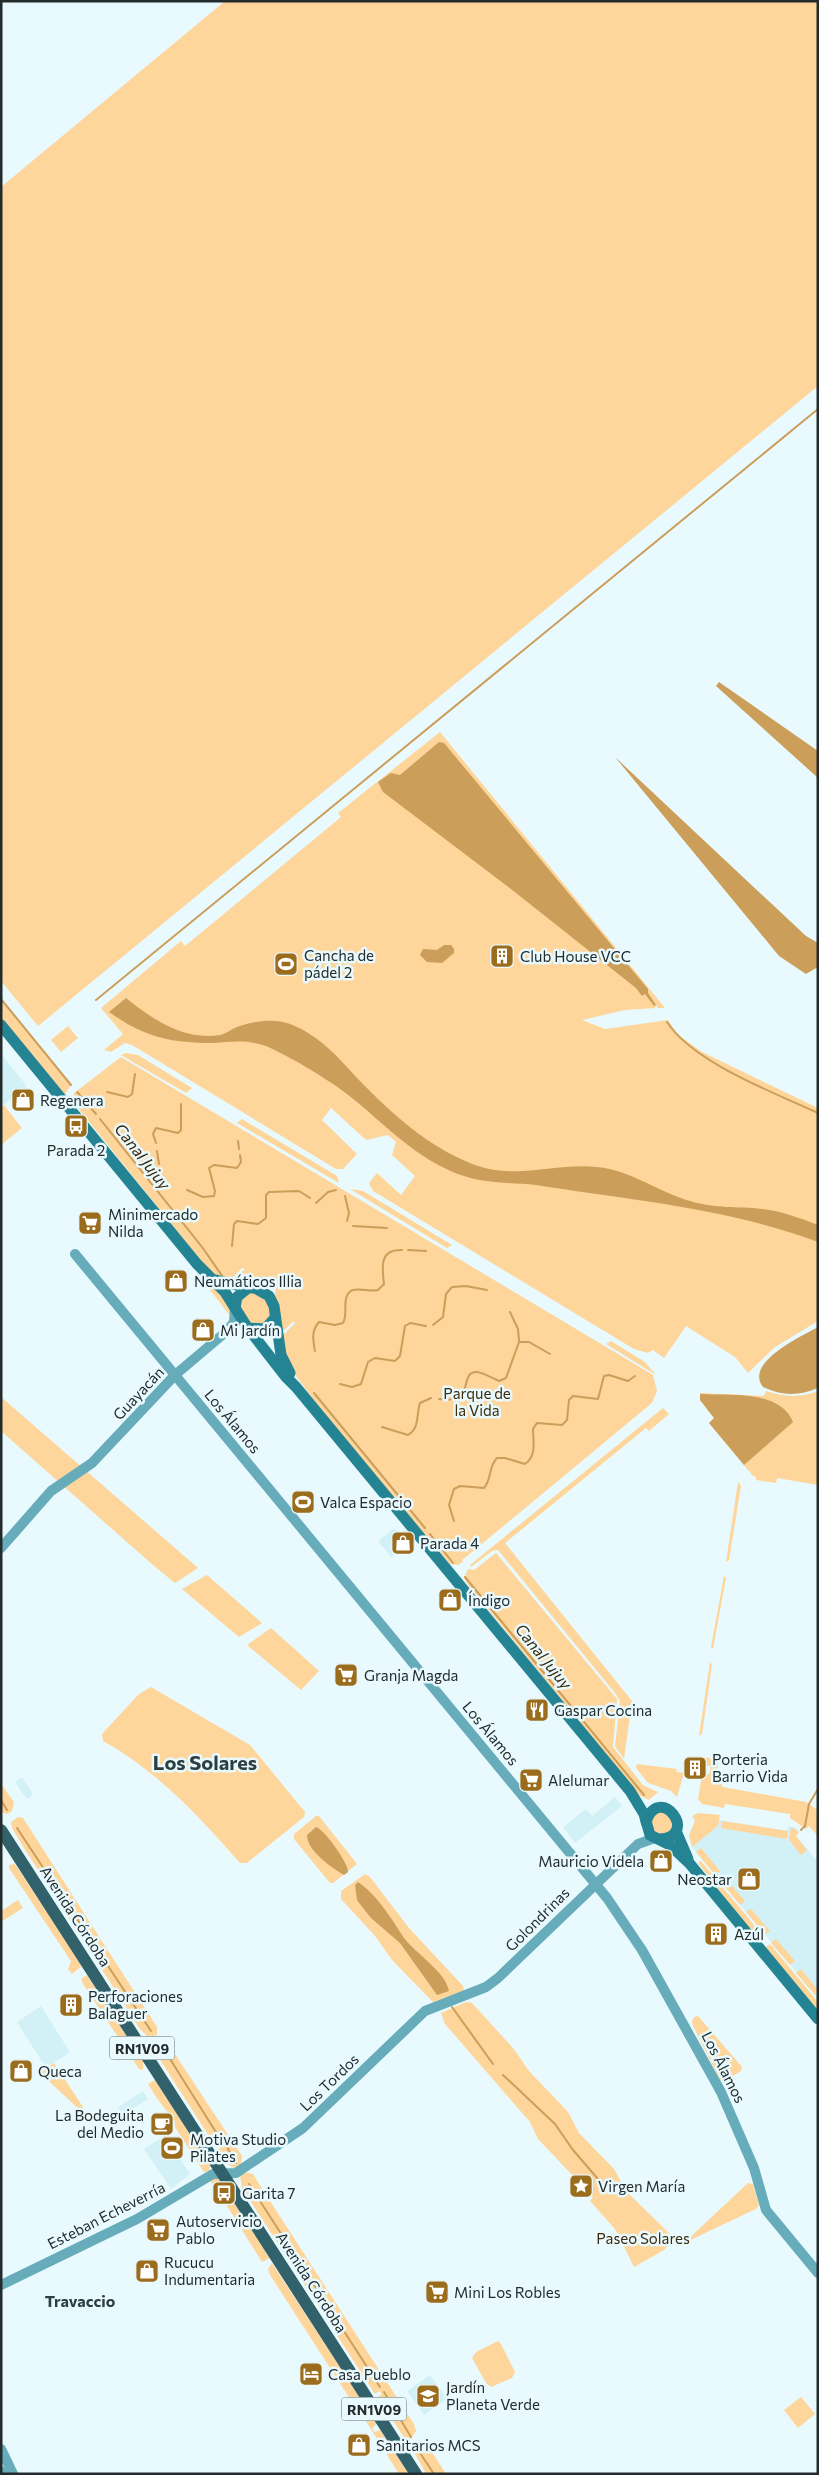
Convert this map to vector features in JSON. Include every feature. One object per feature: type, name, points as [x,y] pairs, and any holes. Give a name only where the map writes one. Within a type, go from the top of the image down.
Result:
[{"type":"main road","points":[[1,1025],[197,1264],[228,1296],[247,1327],[285,1376],[630,1791],[642,1810],[650,1835],[690,1864],[818,2019]]},
{"type":"main road","points":[[212,1278],[248,1288],[255,1288],[269,1296],[274,1306],[281,1355],[296,1387]]},
{"type":"main road","points":[[235,1308],[237,1297],[248,1288]]},
{"type":"main road","points":[[247,1327],[265,1329],[275,1318]]},
{"type":"main road","points":[[630,1791],[658,1808],[667,1809],[676,1816],[678,1826],[676,1831],[666,1839],[657,1839]]},
{"type":"main road","points":[[646,1824],[652,1811],[658,1808]]},
{"type":"main road","name":"Avenida Córdoba","points":[[1,1830],[416,2474]]},
{"type":"main road","points":[[676,1831],[690,1864]]},
{"type":"street","name":"Los Álamos","points":[[75,1254],[595,1883],[642,1950],[721,2092],[754,2168],[766,2210],[818,2273]]},
{"type":"street","name":"Guayacán","points":[[1,1548],[51,1491],[92,1463],[175,1375],[227,1331],[234,1322],[235,1308]]},
{"type":"street","name":"Guayacán","points":[[227,1331],[237,1327],[247,1327]]},
{"type":"street","name":"Golondrinas","points":[[448,2001],[486,1987],[498,1978],[595,1883],[638,1844],[646,1824]]},
{"type":"street","name":"Golondrinas","points":[[638,1844],[657,1839]]},
{"type":"street","name":"Los Tordos","points":[[223,2174],[236,2173],[303,2128],[425,2011],[448,2001]]},
{"type":"street","name":"Esteban Echeverría","points":[[1,2284],[137,2219],[213,2174],[223,2174]]},
{"type":"street","points":[[1,2448],[14,2474]]},
{"type":"shaded area","points":[[719,682],[818,751],[818,778],[716,686]]},
{"type":"shaded area","points":[[439,742],[444,743],[648,989],[648,993],[656,1005],[654,1006],[645,994],[642,996],[636,988],[511,889],[383,792],[378,782],[391,773],[400,775]]},
{"type":"shaded area","points":[[615,757],[806,936],[818,943],[818,967],[806,974],[779,956]]},
{"type":"shaded area","points":[[444,945],[451,945],[454,953],[442,963],[427,962],[420,955],[423,949],[437,950]]},
{"type":"shaded area","points":[[126,998],[169,1027],[194,1035],[220,1035],[243,1025],[264,1021],[290,1024],[319,1040],[384,1105],[412,1129],[442,1149],[475,1165],[505,1171],[581,1166],[609,1169],[621,1172],[678,1197],[700,1204],[769,1210],[797,1217],[818,1225],[818,1242],[784,1230],[749,1221],[678,1206],[464,1176],[423,1156],[337,1087],[267,1046],[242,1042],[184,1042],[146,1033],[109,1012]]},
{"type":"shaded area","points":[[1,1054],[27,1086],[4,1105],[1,1101]]},
{"type":"shaded area","points":[[818,1327],[818,1388],[790,1394],[763,1387],[759,1378],[761,1369],[767,1360],[788,1344]]},
{"type":"shaded area","points":[[700,1394],[752,1396],[765,1399],[777,1404],[786,1411],[793,1422],[744,1465],[709,1423],[714,1418],[700,1400]]},
{"type":"shaded area","points":[[394,1528],[407,1544],[391,1557],[378,1541]]},
{"type":"shaded area","points":[[22,1777],[33,1794],[29,1798],[26,1798],[15,1782]]},
{"type":"shaded area","points":[[615,1797],[622,1806],[575,1843],[563,1827],[586,1809],[592,1816]]},
{"type":"shaded area","points":[[719,1820],[787,1831],[788,1826],[796,1828],[799,1832],[796,1836],[818,1862],[818,1998],[692,1847],[718,1826]]},
{"type":"shaded area","points":[[316,1827],[325,1834],[340,1855],[348,1872],[344,1875],[315,1853],[311,1847],[307,1835]]},
{"type":"shaded area","points":[[358,1882],[378,1901],[409,1944],[442,1977],[449,1991],[437,1995],[400,1943],[371,1918],[357,1900],[355,1885]]},
{"type":"shaded area","points":[[41,2006],[70,2052],[46,2068],[17,2022]]},
{"type":"shaded area","points":[[143,2091],[148,2099],[123,2115],[118,2107]]},
{"type":"shaded area","points":[[165,2135],[190,2174],[171,2189],[144,2149]]},
{"type":"shaded area","name":"Jardín Planeta Verde","points":[[430,2375],[447,2399],[424,2415],[407,2391]]},
{"type":"green space","points":[[225,1],[818,1],[818,386],[38,1026],[1,981],[1,187]]},
{"type":"green space","points":[[440,732],[665,1008],[658,1008],[656,1005],[655,1008],[625,1010],[582,1020],[605,1029],[668,1020],[678,1035],[702,1052],[818,1108],[818,1321],[775,1347],[748,1373],[735,1357],[686,1326],[664,1358],[653,1350],[648,1353],[634,1349],[373,1191],[369,1183],[377,1173],[401,1195],[415,1176],[392,1155],[396,1142],[388,1135],[366,1140],[331,1108],[322,1120],[357,1154],[343,1169],[336,1169],[132,1045],[125,1043],[111,1052],[104,1050],[123,1034],[101,1008],[181,941],[185,946],[341,817],[338,813]]},
{"type":"green space","points":[[1,999],[71,1085],[62,1099],[1,1025]]},
{"type":"green space","points":[[68,1026],[78,1038],[61,1052],[51,1040]]},
{"type":"green space","points":[[126,1053],[138,1055],[192,1088],[186,1093],[121,1055]]},
{"type":"green space","name":"Parque de la Vida","points":[[121,1057],[653,1375],[657,1391],[652,1403],[462,1560],[463,1562],[458,1565],[450,1564],[333,1426],[293,1372],[280,1338],[295,1323],[294,1321],[279,1335],[275,1295],[277,1281],[270,1276],[251,1283],[233,1280],[245,1269],[242,1268],[229,1282],[211,1273],[73,1102],[74,1093]]},
{"type":"green space","points":[[4,1105],[22,1128],[1,1145],[1,1108]]},
{"type":"green space","points":[[242,1119],[337,1176],[339,1183],[237,1123]]},
{"type":"green space","points":[[350,1189],[363,1191],[452,1245],[447,1248]]},
{"type":"green space","points":[[196,1272],[223,1297],[230,1310],[231,1317]]},
{"type":"green space","points":[[253,1292],[268,1302],[271,1316],[262,1325],[249,1322],[240,1309],[243,1296]]},
{"type":"green space","points":[[611,1341],[645,1362],[656,1375],[606,1344]]},
{"type":"green space","points":[[766,1391],[792,1396],[818,1391],[818,1485],[777,1478],[776,1483],[756,1480],[756,1477],[753,1476],[709,1423],[714,1418],[700,1400],[700,1393],[764,1396]]},
{"type":"green space","points":[[1,1397],[198,1568],[175,1583],[153,1565],[1,1431]]},
{"type":"green space","points":[[663,1408],[669,1414],[649,1431],[646,1428],[505,1543],[632,1701],[624,1759],[615,1746],[620,1701],[615,1693],[498,1550],[492,1551],[471,1567],[470,1565]]},
{"type":"green space","points":[[738,1482],[741,1486],[729,1560],[726,1562]]},
{"type":"green space","points":[[496,1553],[617,1699],[613,1747],[643,1785],[658,1792],[649,1800],[639,1795],[466,1582],[464,1578],[468,1569],[474,1570]]},
{"type":"green space","points":[[207,1575],[262,1623],[239,1637],[182,1589]]},
{"type":"green space","points":[[724,1576],[726,1578],[713,1649],[711,1647]]},
{"type":"green space","points":[[271,1628],[319,1671],[301,1690],[247,1645]]},
{"type":"green space","points":[[710,1662],[712,1665],[702,1734],[699,1736]]},
{"type":"green space","points":[[151,1687],[250,1745],[305,1812],[304,1817],[247,1863],[240,1863],[193,1812],[159,1780],[103,1741],[102,1734],[139,1694]]},
{"type":"green space","points":[[704,1757],[718,1760],[717,1777],[723,1787],[806,1802],[818,1810],[818,1836],[809,1826],[806,1829],[790,1818],[790,1814],[725,1804],[724,1808],[702,1804],[698,1799],[702,1775],[709,1774],[711,1766],[703,1765]]},
{"type":"green space","points":[[637,1764],[677,1769],[676,1772],[684,1773],[677,1797],[671,1791],[648,1783],[636,1768]]},
{"type":"green space","points":[[1,1784],[14,1802],[12,1811],[7,1814],[1,1812]]},
{"type":"green space","points":[[660,1811],[674,1819],[671,1831],[661,1834],[655,1832],[651,1826],[652,1816]]},
{"type":"green space","points":[[698,1813],[720,1815],[718,1826],[692,1847],[689,1835],[695,1821],[692,1816]]},
{"type":"green space","points":[[316,1816],[319,1816],[357,1864],[333,1883],[330,1883],[294,1839],[294,1834]]},
{"type":"green space","points":[[18,1817],[23,1818],[157,2027],[157,2035],[148,2037],[140,2029],[24,1848],[12,1828],[11,1822]]},
{"type":"green space","points":[[722,1821],[788,1831],[787,1839],[721,1828]]},
{"type":"green space","points":[[791,1827],[799,1832],[796,1836],[807,1850],[801,1855],[789,1840]]},
{"type":"green space","points":[[701,1848],[720,1871],[715,1875],[696,1852]]},
{"type":"green space","points":[[701,1861],[764,1937],[758,1941],[698,1863]]},
{"type":"green space","points":[[15,1864],[80,1962],[81,1967],[72,1974],[68,1969],[71,1961],[9,1868],[9,1865]]},
{"type":"green space","points":[[365,1874],[370,1877],[409,1928],[463,1986],[464,1991],[433,2002],[392,1960],[375,1936],[341,1899],[341,1891]]},
{"type":"green space","points":[[726,1879],[745,1901],[740,1905],[722,1883]]},
{"type":"green space","points":[[18,1900],[23,1908],[1,1922],[1,1911]]},
{"type":"green space","points":[[751,1909],[770,1931],[765,1935],[746,1912]]},
{"type":"green space","points":[[776,1939],[795,1961],[790,1965],[771,1943]]},
{"type":"green space","points":[[770,1944],[818,2002],[818,2013],[765,1948]]},
{"type":"green space","points":[[801,1969],[818,1990],[815,1995],[796,1973]]},
{"type":"green space","points":[[87,1975],[143,2061],[143,2070],[139,2069],[83,1984],[81,1979]]},
{"type":"green space","name":"Paseo Solares","points":[[466,2002],[472,2003],[513,2048],[529,2071],[568,2112],[579,2133],[614,2169],[627,2192],[675,2239],[664,2250],[634,2267],[615,2229],[590,2201],[593,2197],[538,2139],[530,2122],[445,2024],[441,2013]]},
{"type":"green space","points":[[698,2016],[742,2067],[741,2071],[724,2082],[720,2080],[693,2026],[692,2021],[694,2017]]},
{"type":"green space","points":[[161,2042],[167,2042],[242,2156],[241,2165],[234,2168],[227,2164],[218,2149],[221,2146],[218,2142],[214,2144],[157,2055],[156,2046]]},
{"type":"green space","points":[[54,2063],[85,2110],[82,2112],[40,2073]]},
{"type":"green space","points":[[155,2080],[208,2161],[209,2171],[204,2172],[175,2127],[175,2121],[157,2099],[148,2084]]},
{"type":"green space","points":[[244,2172],[253,2174],[414,2424],[416,2431],[411,2439],[403,2436],[378,2397],[382,2394],[379,2391],[375,2394],[242,2188],[240,2175]]},
{"type":"green space","points":[[216,2177],[220,2180],[270,2258],[262,2262],[219,2190],[210,2181]]},
{"type":"green space","points":[[748,2183],[753,2184],[759,2205],[756,2209],[684,2243]]},
{"type":"green space","points":[[272,2263],[363,2402],[363,2405],[358,2407],[354,2405],[270,2275],[268,2269]]},
{"type":"green space","points":[[498,2341],[515,2372],[512,2378],[491,2387],[486,2383],[472,2358],[476,2352]]},
{"type":"green space","points":[[801,2397],[815,2414],[798,2428],[784,2410]]},
{"type":"green space","points":[[365,2414],[369,2414],[377,2423],[372,2429],[375,2432],[380,2430],[409,2474],[399,2474],[364,2418]]},
{"type":"green space","points":[[422,2442],[427,2444],[446,2474],[426,2474],[414,2452],[414,2447]]},
{"type":"waterway","points":[[96,1000],[818,409]]},
{"type":"waterway","name":"Canal Jujuy","points":[[1,999],[71,1085]]},
{"type":"waterway","points":[[667,1022],[679,1037],[715,1063],[758,1086],[818,1113]]},
{"type":"waterway","points":[[107,1092],[128,1097],[132,1094],[135,1074]]},
{"type":"waterway","name":"Canal Jujuy","points":[[77,1092],[96,1114]]},
{"type":"waterway","points":[[156,1143],[153,1134],[156,1128],[178,1133],[181,1130],[181,1104]]},
{"type":"waterway","name":"Canal Jujuy","points":[[100,1119],[202,1247],[223,1277]]},
{"type":"waterway","points":[[238,1141],[239,1149]]},
{"type":"waterway","points":[[157,1151],[159,1164]]},
{"type":"waterway","points":[[187,1190],[203,1197],[214,1196],[215,1191],[209,1168],[214,1165],[237,1168],[241,1162],[240,1155]]},
{"type":"waterway","points":[[316,1203],[328,1192],[336,1190]]},
{"type":"waterway","points":[[232,1246],[234,1224],[237,1221],[258,1224],[266,1218],[266,1195],[269,1192],[299,1191],[310,1198]]},
{"type":"waterway","points":[[345,1196],[349,1213],[347,1221]]},
{"type":"waterway","points":[[353,1226],[387,1228]]},
{"type":"waterway","points":[[315,1351],[313,1339],[316,1325],[319,1322],[335,1325],[343,1323],[349,1292],[353,1290],[378,1290],[384,1284],[383,1266],[386,1256],[389,1252],[402,1250]]},
{"type":"waterway","points":[[408,1250],[426,1251]]},
{"type":"waterway","points":[[433,1325],[443,1317],[446,1294],[452,1287],[466,1286],[487,1290]]},
{"type":"waterway","points":[[510,1312],[518,1329],[519,1341]]},
{"type":"waterway","points":[[340,1384],[352,1387],[361,1384],[368,1362],[375,1358],[395,1361],[400,1356],[405,1326],[410,1323],[426,1326]]},
{"type":"waterway","points":[[439,1399],[451,1400],[463,1393],[471,1373],[485,1374],[499,1381],[506,1378],[519,1342],[529,1342],[550,1354]]},
{"type":"waterway","points":[[454,1521],[449,1505],[454,1489],[460,1486],[484,1488],[492,1465],[497,1458],[505,1458],[525,1464],[529,1461],[533,1453],[533,1429],[537,1423],[562,1425],[567,1420],[569,1400],[573,1396],[598,1399],[604,1376],[609,1375],[628,1381],[635,1376]]},
{"type":"waterway","name":"Canal Jujuy","points":[[314,1393],[425,1528]]},
{"type":"waterway","points":[[382,1427],[408,1435],[416,1425],[420,1403],[431,1398]]},
{"type":"waterway","name":"Canal Jujuy","points":[[430,1534],[453,1563]]},
{"type":"waterway","name":"Canal Jujuy","points":[[465,1577],[644,1795]]},
{"type":"waterway","points":[[801,1830],[805,1826],[809,1804],[818,1789]]},
{"type":"waterway","points":[[1,1800],[7,1810]]},
{"type":"waterway","points":[[17,1828],[151,2031]]},
{"type":"waterway","points":[[452,2007],[493,2064]]},
{"type":"waterway","points":[[165,2051],[236,2163]]},
{"type":"waterway","points":[[503,2075],[555,2124],[573,2150],[604,2186]]},
{"type":"waterway","points":[[249,2184],[380,2387]]},
{"type":"waterway","points":[[384,2392],[411,2437]]},
{"type":"waterway","points":[[420,2453],[434,2474]]},
{"type":"place","name":"Club House VCC","points":[[502,956]]},
{"type":"place","name":"Cancha de pádel 2","points":[[286,964]]},
{"type":"place","name":"Regenera","points":[[23,1100]]},
{"type":"place","name":"Parada 2","points":[[76,1126]]},
{"type":"place","name":"Minimercado Nilda","points":[[90,1223]]},
{"type":"place","name":"Neumáticos Illia","points":[[176,1281]]},
{"type":"place","name":"Mi Jardín","points":[[203,1330]]},
{"type":"place","name":"Valca Espacio","points":[[303,1502]]},
{"type":"place","name":"Parada 4","points":[[403,1543]]},
{"type":"place","name":"Índigo","points":[[450,1600]]},
{"type":"place","name":"Granja Magda","points":[[346,1675]]},
{"type":"place","name":"Gaspar Cocina","points":[[537,1710]]},
{"type":"place","name":"Porteria Barrio Vida","points":[[695,1768]]},
{"type":"place","name":"Alelumar","points":[[531,1780]]},
{"type":"place","name":"Mauricio Videla","points":[[661,1861]]},
{"type":"place","name":"Neostar","points":[[749,1879]]},
{"type":"place","name":"Azúl","points":[[716,1934]]},
{"type":"place","name":"Perforaciones Balaguer","points":[[71,2005]]},
{"type":"place","name":"Queca","points":[[21,2071]]},
{"type":"place","name":"La Bodeguita del Medio","points":[[162,2124]]},
{"type":"place","name":"Motiva Studio Pilates","points":[[172,2148]]},
{"type":"place","name":"Virgen María","points":[[581,2186]]},
{"type":"place","name":"Garita 7","points":[[224,2193]]},
{"type":"place","name":"Autoservicio Pablo","points":[[158,2230]]},
{"type":"place","name":"Rucucu Indumentaria","points":[[147,2271]]},
{"type":"place","name":"Mini Los Robles","points":[[437,2292]]},
{"type":"place","name":"Casa Pueblo","points":[[311,2374]]},
{"type":"place","name":"Jardín Planeta Verde","points":[[428,2396]]},
{"type":"place","name":"Sanitarios MCS","points":[[359,2445]]},
{"type":"district","name":"Los Solares","points":[[205,1762]]},
{"type":"district","name":"Travaccio","points":[[80,2300]]}]
